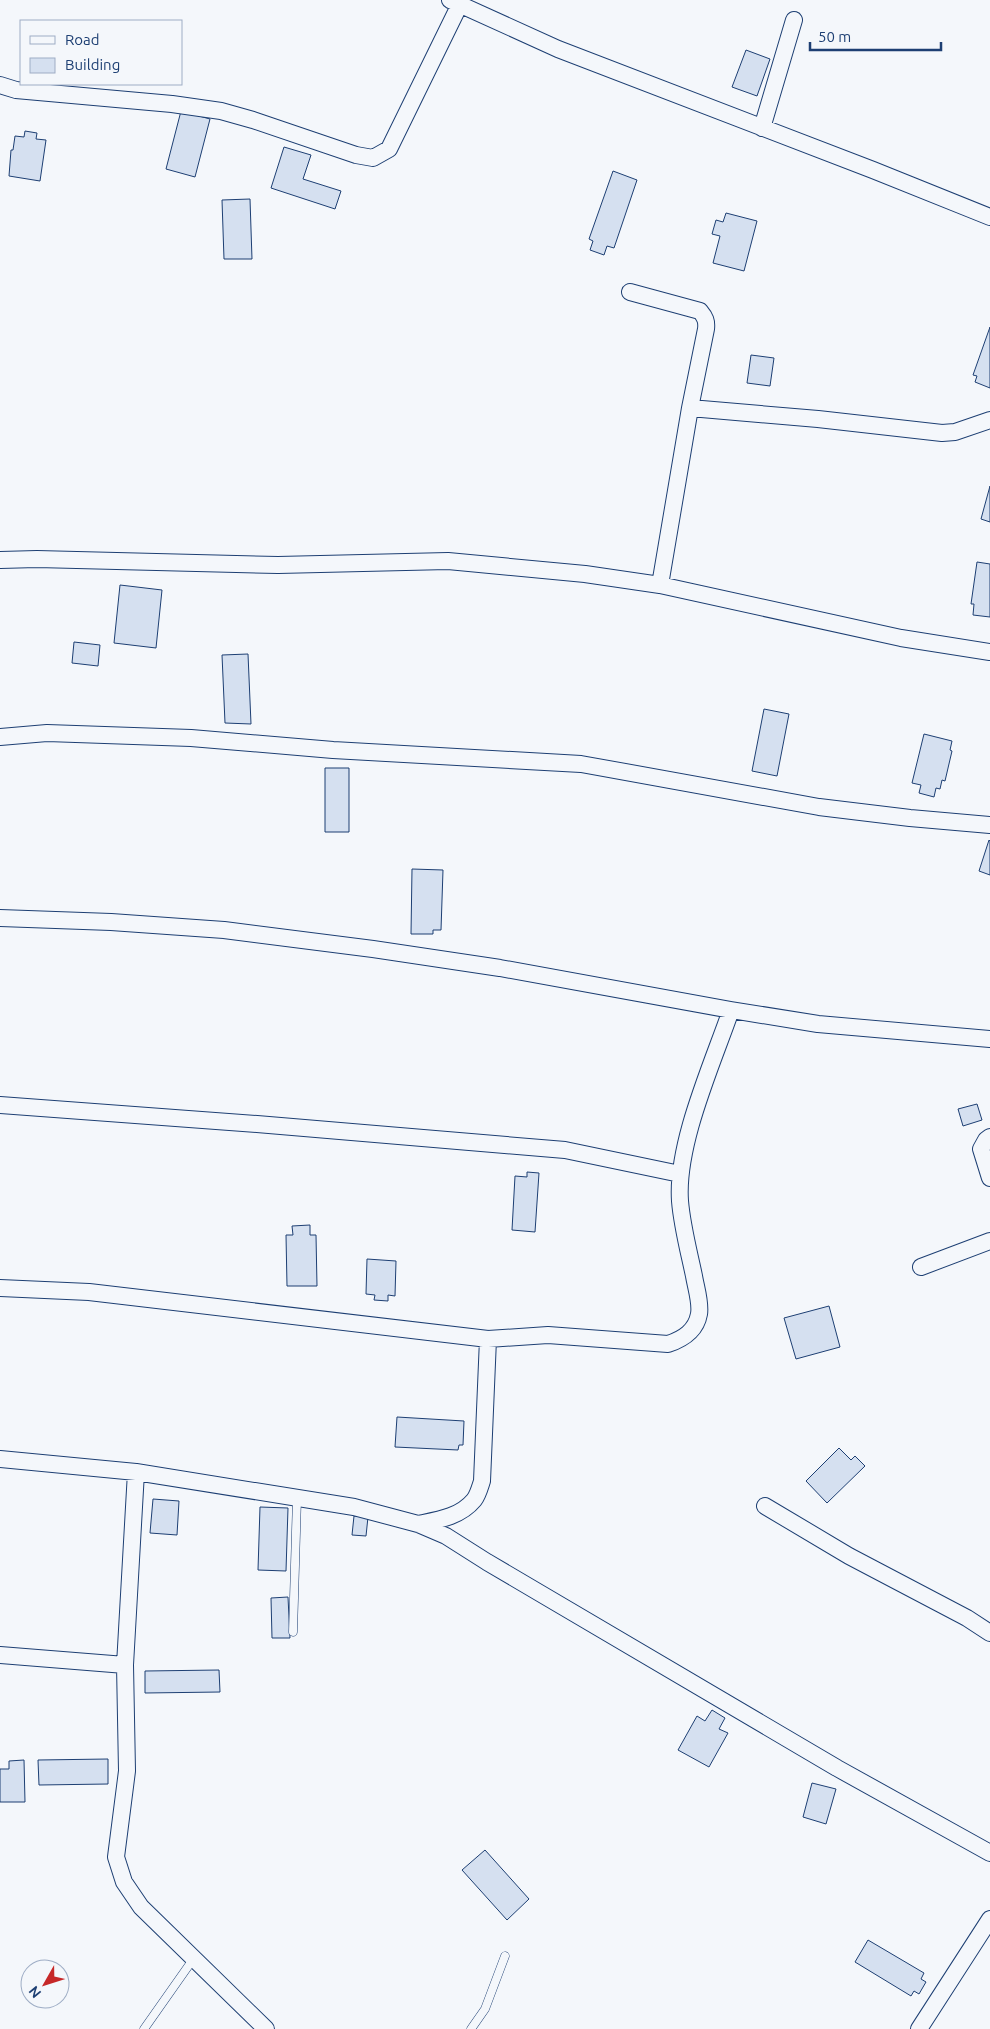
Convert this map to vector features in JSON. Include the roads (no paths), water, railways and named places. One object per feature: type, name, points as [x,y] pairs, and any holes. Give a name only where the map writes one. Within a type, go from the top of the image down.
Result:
[{"type":"street","points":[[0,85],[16,90],[172,104],[221,111],[356,155],[373,158],[389,149],[455,2],[558,49],[990,217]]},
{"type":"street","points":[[762,128],[794,20]]},
{"type":"street","points":[[630,292],[700,311],[706,322],[660,585]]},
{"type":"street","points":[[690,408],[818,419],[942,433],[955,432],[990,420]]},
{"type":"street","points":[[0,560],[38,559],[278,565],[448,561],[585,574],[660,585],[901,638],[990,652]]},
{"type":"street","points":[[0,737],[47,733],[190,738],[333,750],[580,764],[818,807],[990,825]]},
{"type":"street","points":[[0,918],[111,922],[243,933],[374,949],[500,968],[818,1024],[990,1039]]},
{"type":"street","points":[[0,1288],[89,1292],[488,1339],[548,1335],[627,1340],[651,1344],[668,1344],[681,1340],[693,1330],[699,1314],[697,1291],[680,1202],[680,1174],[698,1104],[731,1010]]},
{"type":"street","points":[[0,1105],[237,1122],[565,1150],[680,1174]]},
{"type":"street","points":[[990,1136],[981,1149],[990,1178]]},
{"type":"street","points":[[921,1267],[990,1241]]},
{"type":"street","points":[[418,1524],[445,1519],[462,1510],[475,1499],[482,1481],[488,1339]]},
{"type":"street","points":[[0,1459],[136,1472],[354,1507],[418,1524],[446,1536],[837,1768],[990,1853]]},
{"type":"street","points":[[136,1472],[125,1665],[127,1771],[116,1857],[124,1882],[141,1907],[266,2029]]},
{"type":"street","points":[[765,1506],[849,1556],[967,1618],[990,1633]]},
{"type":"street","points":[[0,1655],[125,1665]]},
{"type":"street","points":[[919,2029],[990,1919]]},
{"type":"lane","points":[[293,1632],[297,1498]]},
{"type":"lane","points":[[471,2029],[486,2009],[505,1956]]},
{"type":"lane","points":[[144,2029],[194,1958]]}]
